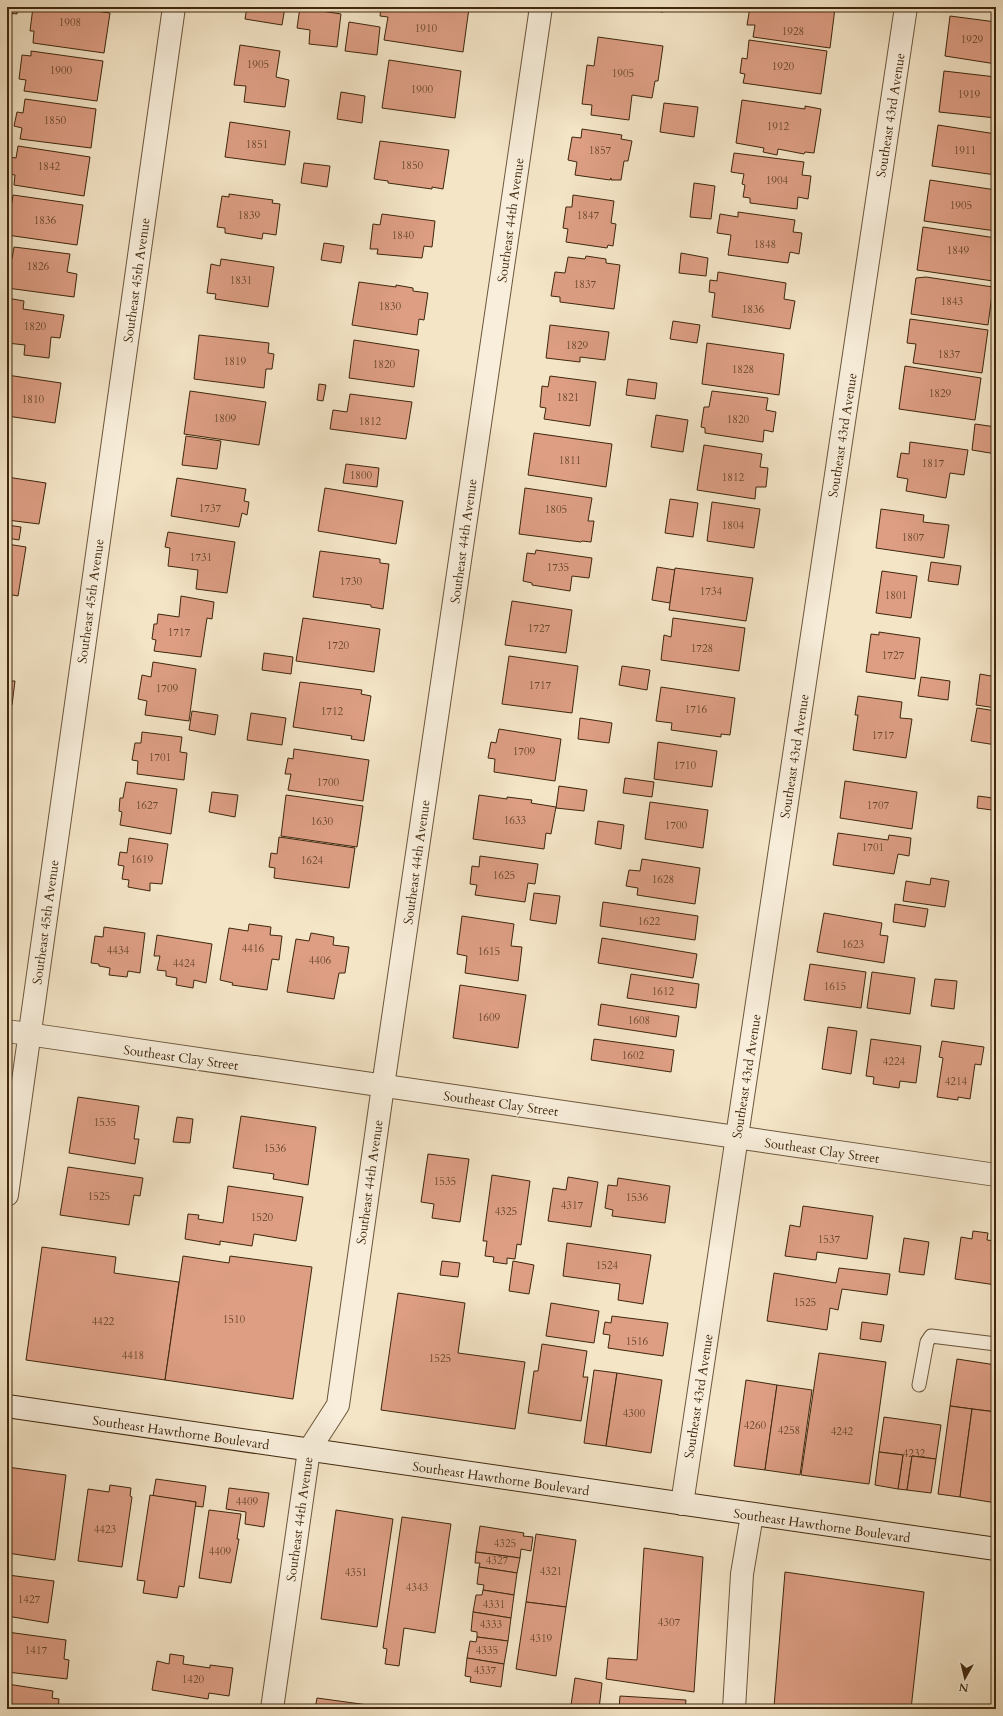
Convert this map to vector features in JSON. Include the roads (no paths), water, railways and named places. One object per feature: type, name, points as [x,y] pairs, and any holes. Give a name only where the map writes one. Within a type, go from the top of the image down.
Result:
[{"type":"street","name":"Southeast 45th Avenue","points":[[7,1195],[174,7]]},
{"type":"street","name":"Southeast 44th Avenue","points":[[272,1709],[309,1450],[338,1405],[383,1086],[541,7]]},
{"type":"street","name":"Southeast 43rd Avenue","points":[[682,1504],[906,7]]},
{"type":"street","name":"Southeast Clay Street","points":[[7,1031],[996,1175]]},
{"type":"street","name":"Southeast Hawthorne Boulevard","points":[[7,1406],[752,1515],[996,1549]]},
{"type":"street","points":[[734,1709],[742,1574],[752,1515]]},
{"type":"lane","points":[[919,1385],[927,1342],[931,1336],[996,1344]]}]
